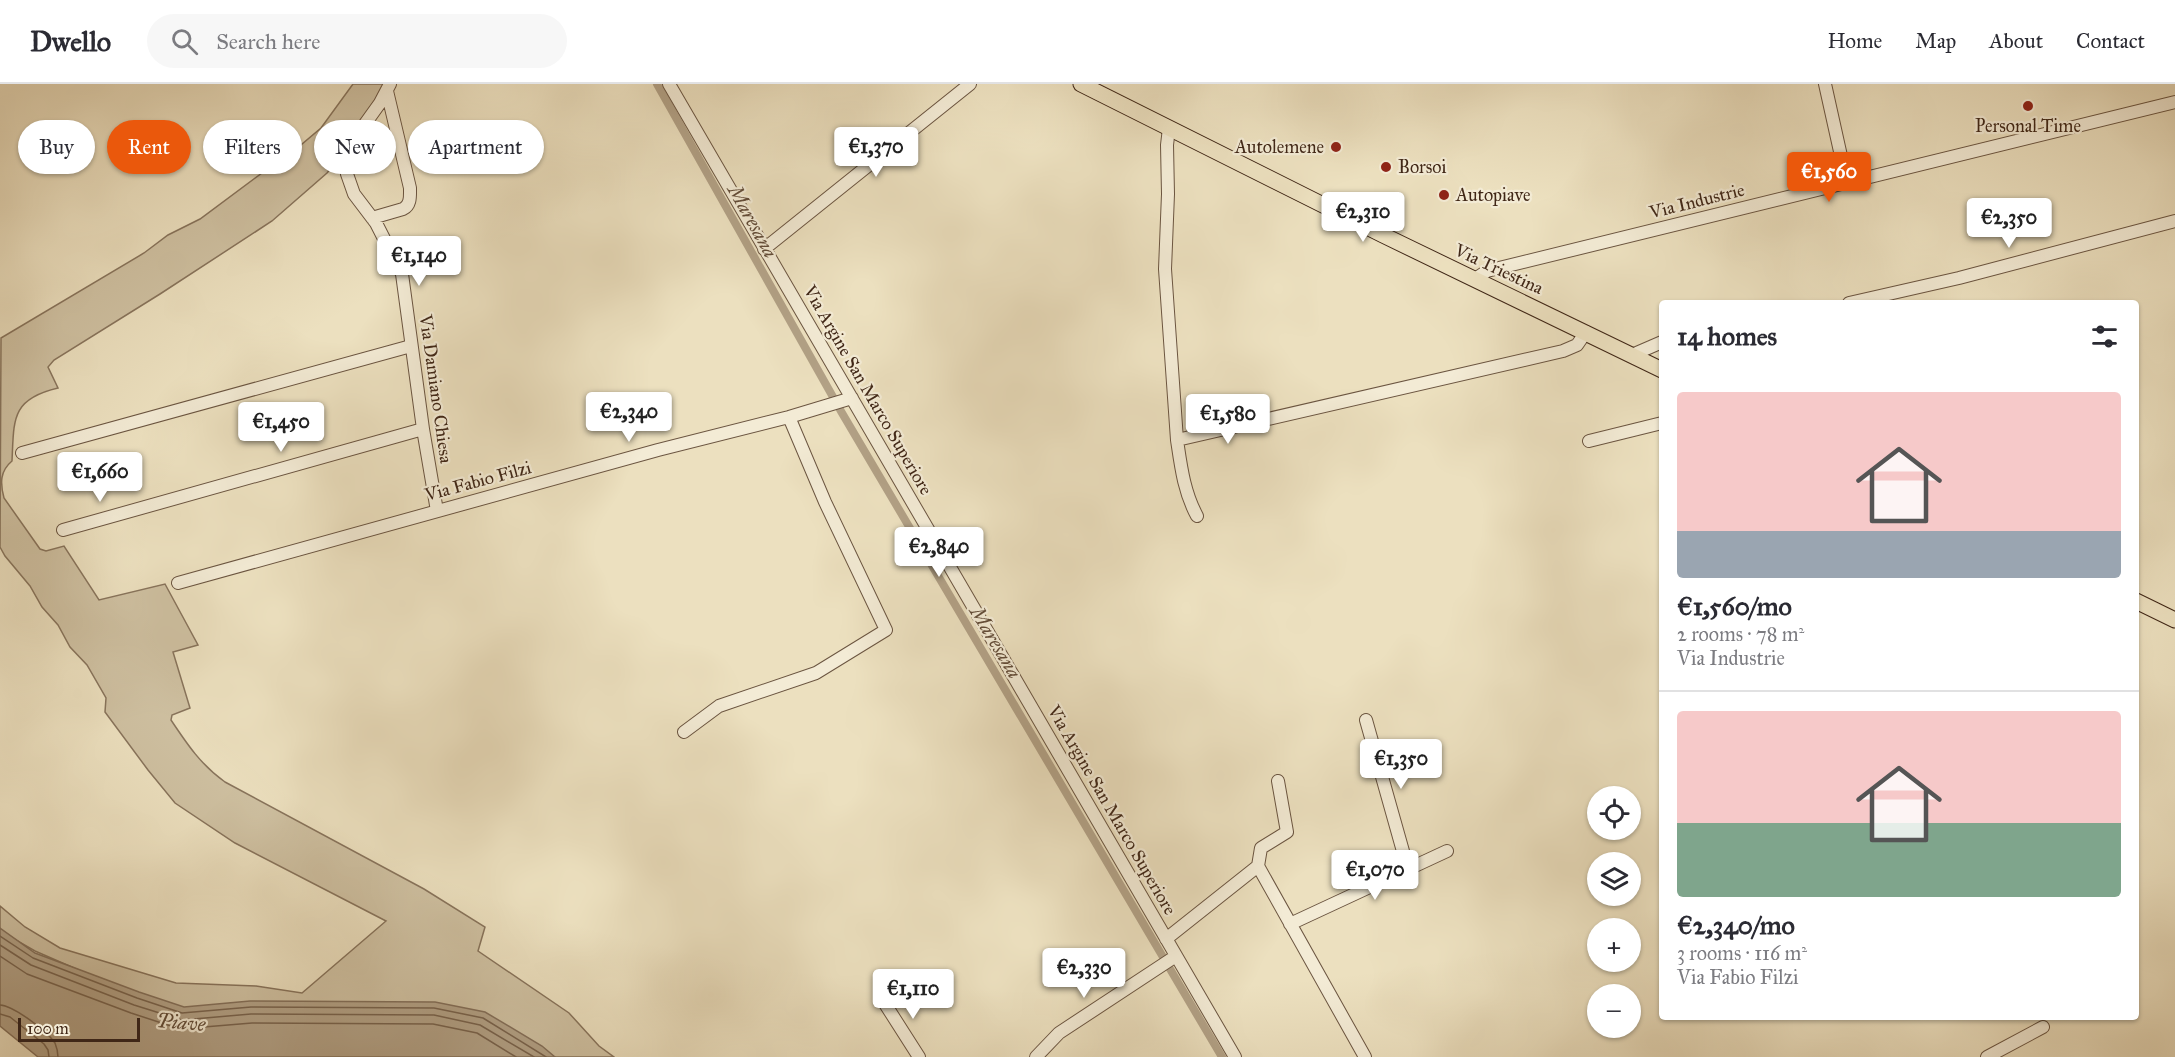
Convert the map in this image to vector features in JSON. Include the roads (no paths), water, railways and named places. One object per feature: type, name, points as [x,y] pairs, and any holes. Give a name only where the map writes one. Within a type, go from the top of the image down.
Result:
[{"type":"main road","name":"Via Triestina","points":[[1080,84],[1659,368]]},
{"type":"main road","points":[[2139,602],[2175,620]]},
{"type":"street","name":"Via Argine San Marco Superiore","points":[[669,84],[849,398],[1166,939],[1230,1055]]},
{"type":"street","points":[[764,249],[970,84]]},
{"type":"street","points":[[1826,84],[1847,183]]},
{"type":"street","points":[[372,218],[403,209],[407,207],[410,200],[410,188],[388,87]]},
{"type":"street","name":"Via Damiano Chiesa","points":[[388,87],[346,149],[345,159],[354,194],[372,218],[402,274],[423,429],[438,511]]},
{"type":"street","name":"Via Industrie","points":[[1475,279],[1487,271],[2175,102]]},
{"type":"street","points":[[1169,129],[1165,269],[1177,440],[1184,485],[1197,516]]},
{"type":"street","points":[[1863,300],[1959,278],[2175,221]]},
{"type":"street","points":[[1177,440],[1543,357],[1577,345],[1586,332]]},
{"type":"street","points":[[1632,355],[1659,343]]},
{"type":"street","points":[[22,453],[411,345]]},
{"type":"street","name":"Via Fabio Filzi","points":[[178,583],[658,450],[789,417],[849,398]]},
{"type":"street","points":[[684,732],[719,706],[816,673],[886,630],[825,502],[789,417]]},
{"type":"street","points":[[1589,441],[1659,424]]},
{"type":"street","points":[[63,530],[423,429]]},
{"type":"street","points":[[1366,720],[1408,869]]},
{"type":"street","points":[[1278,781],[1287,832],[1261,848],[1258,866],[1365,1057]]},
{"type":"street","points":[[1290,924],[1447,851]]},
{"type":"street","points":[[1166,939],[1258,866]]},
{"type":"street","points":[[1036,1057],[1059,1033],[1174,957]]},
{"type":"street","points":[[882,999],[919,1057]]},
{"type":"street","points":[[1987,1057],[2043,1027]]},
{"type":"water","name":"Piave","points":[[0,928],[35,953],[184,1007],[250,1001],[435,1002],[485,1012],[542,1046],[555,1057],[38,1057],[0,1026]]},
{"type":"waterway","name":"Maresana","points":[[657,84],[842,413],[1222,1057]]},
{"type":"place","name":"Personal Time","points":[[2028,106]]},
{"type":"place","name":"Autolemene","points":[[1336,147]]},
{"type":"place","name":"Borsoi","points":[[1386,167]]},
{"type":"place","name":"Autopiave","points":[[1444,195]]}]
